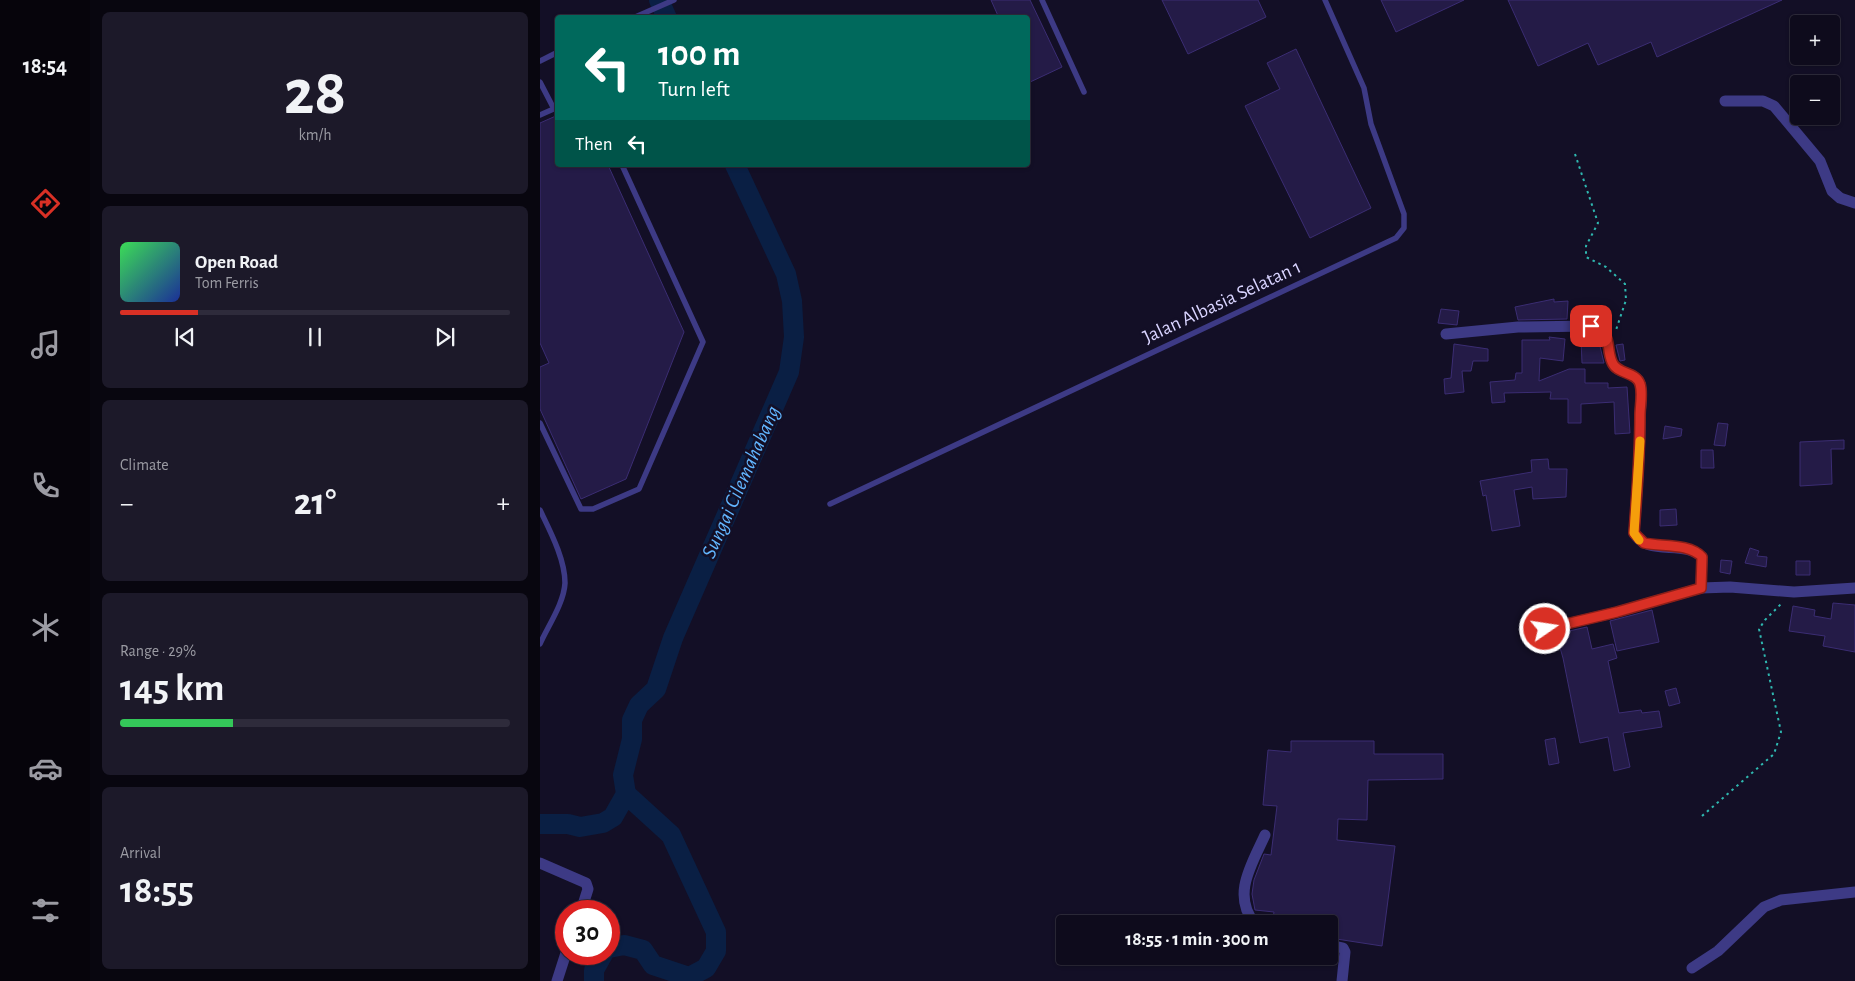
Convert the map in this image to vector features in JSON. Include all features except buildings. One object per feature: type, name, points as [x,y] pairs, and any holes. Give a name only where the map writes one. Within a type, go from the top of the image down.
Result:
[{"type":"street","points":[[1725,102],[1763,101],[1774,106],[1820,161],[1832,191],[1840,198],[1855,203]]},
{"type":"street","points":[[1446,334],[1518,327],[1591,326],[1599,328],[1608,341],[1612,364],[1617,370],[1633,375],[1641,386],[1640,452],[1634,533],[1644,543],[1687,548],[1698,552],[1702,557],[1701,588]]},
{"type":"street","points":[[1545,629],[1617,612],[1701,588],[1730,587],[1794,592],[1855,588]]},
{"type":"street","points":[[1249,915],[1243,901],[1245,880],[1265,835]]},
{"type":"street","points":[[540,863],[586,883],[588,889],[584,900]]},
{"type":"street","points":[[1692,968],[1718,951],[1764,907],[1781,900],[1855,892]]},
{"type":"street","points":[[1338,947],[1343,948],[1345,952],[1342,981]]},
{"type":"street","points":[[556,981],[562,965]]},
{"type":"lane","points":[[641,15],[674,0]]},
{"type":"lane","points":[[1042,0],[1084,92]]},
{"type":"lane","name":"Jalan Albasia Selatan 1","points":[[830,504],[1396,238],[1404,228],[1404,214],[1371,124],[1364,88],[1325,0]]},
{"type":"lane","points":[[540,61],[555,54]]},
{"type":"lane","points":[[540,82],[555,106]]},
{"type":"lane","points":[[540,115],[555,108]]},
{"type":"lane","points":[[540,423],[581,509],[593,509],[639,488],[703,342],[623,167]]},
{"type":"lane","points":[[540,510],[560,558],[565,583],[559,602],[540,644]]},
{"type":"path","points":[[1575,154],[1598,223],[1586,246],[1586,257],[1606,268],[1624,284],[1626,300],[1617,329],[1608,341]]},
{"type":"path","points":[[1702,816],[1774,754],[1781,732],[1758,629],[1794,592]]},
{"type":"waterway","name":"Sungai Cilemahabang","points":[[659,0],[666,15]]},
{"type":"waterway","name":"Sungai Cilemahabang","points":[[626,794],[623,775],[632,739],[632,720],[639,705],[656,689],[673,638],[789,372],[794,337],[792,301],[786,274],[736,167]]},
{"type":"waterway","points":[[540,824],[568,824],[580,827],[603,823],[613,817],[626,794]]},
{"type":"waterway","points":[[620,946],[624,945],[643,950],[653,965],[689,977],[706,968],[716,951],[716,932],[671,835],[626,794]]},
{"type":"waterway","points":[[594,981],[594,970],[597,965]]},
{"type":"slow traffic","points":[[1639,540],[1634,533],[1640,441]]},
{"type":"route","points":[[1545,629],[1617,612],[1701,588],[1702,557],[1698,552],[1687,548],[1644,543],[1637,539],[1634,533],[1640,452],[1641,386],[1638,379],[1633,375],[1617,370],[1612,364],[1608,341],[1604,333],[1599,328],[1591,326]]}]
